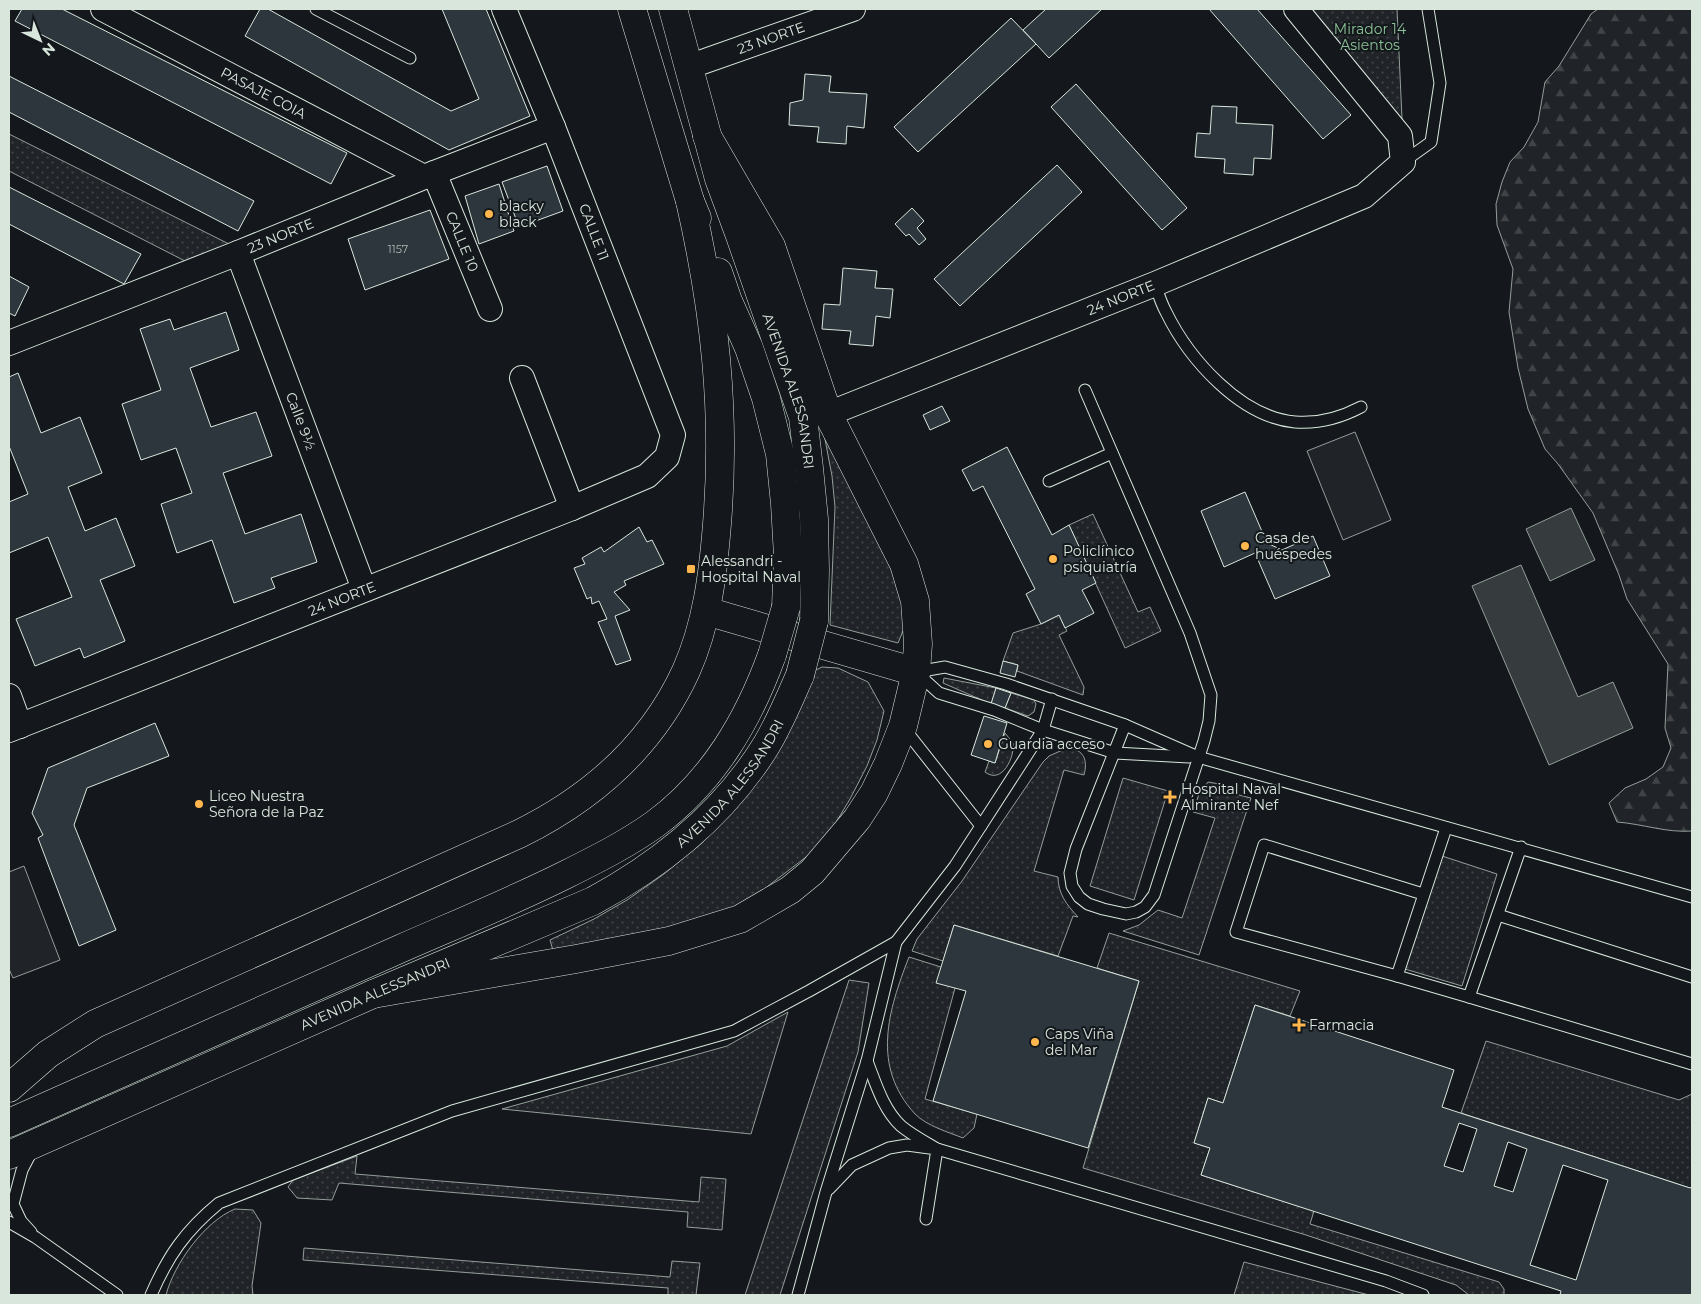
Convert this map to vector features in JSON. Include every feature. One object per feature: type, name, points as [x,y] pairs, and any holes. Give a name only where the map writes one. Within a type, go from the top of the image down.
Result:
[{"type":"main road","name":"AVENIDA ALESSANDRI","points":[[9,1123],[522,897],[612,852],[656,823],[680,802],[703,779],[723,754],[743,723],[760,690],[786,607],[788,556],[780,454],[766,398],[752,357],[690,201],[632,9]]},
{"type":"main road","name":"AVENIDA ALESSANDRI","points":[[9,1155],[373,994],[594,901],[628,882],[692,834],[720,806],[744,776],[775,727],[800,675],[814,621],[814,519],[803,417],[740,236],[718,179],[673,9]]},
{"type":"main road","points":[[373,994],[576,960],[660,943],[740,919],[790,890],[812,872],[832,851],[874,793],[903,726],[916,672],[918,644],[915,601],[904,564],[828,414],[771,246],[707,136]]},
{"type":"main road","points":[[9,1088],[48,1054],[95,1024],[551,818],[580,799],[608,776],[633,751],[657,720],[685,672],[706,612],[715,552],[720,492],[721,432],[719,383],[711,306],[703,258],[690,201]]},
{"type":"main road","points":[[706,612],[916,672]]},
{"type":"street","name":"PASAJE COIA","points":[[103,9],[429,175]]},
{"type":"street","name":"CALLE 11","points":[[504,9],[553,127],[673,435],[667,457]]},
{"type":"street","name":"23 NORTE","points":[[688,67],[822,14],[853,9]]},
{"type":"street","points":[[1296,9],[1400,136],[1403,162]]},
{"type":"street","name":"23 NORTE","points":[[9,343],[553,127]]},
{"type":"street","name":"24 NORTE","points":[[828,414],[1154,284],[1364,196],[1403,162]]},
{"type":"street","name":"CALLE 10","points":[[429,175],[490,309]]},
{"type":"street","name":"Calle 9½","points":[[238,253],[364,589]]},
{"type":"street","points":[[522,378],[572,508]]},
{"type":"street","name":"24 NORTE","points":[[15,728],[572,508],[647,476],[667,457]]},
{"type":"street","points":[[9,696],[15,728]]},
{"type":"lane","points":[[316,9],[410,58]]},
{"type":"lane","points":[[1403,162],[1431,142],[1440,83],[1428,9]]},
{"type":"lane","points":[[1154,284],[1180,338],[1199,362],[1220,384],[1260,412],[1295,422],[1312,422],[1346,415],[1361,407]]},
{"type":"lane","points":[[1085,390],[1190,633],[1211,696],[1209,721],[1154,895],[1146,907],[1126,914],[1103,909],[1083,901],[1072,886],[1070,873],[1076,849],[1125,726]]},
{"type":"lane","points":[[1050,481],[1112,453]]},
{"type":"lane","points":[[916,672],[945,667],[1052,699],[1125,726],[1198,757],[1692,897]]},
{"type":"lane","points":[[916,672],[940,693],[994,710],[1043,730],[1115,753],[1198,757]]},
{"type":"lane","points":[[150,1295],[173,1251],[190,1229],[219,1203],[452,1110],[734,1031],[896,942],[955,866],[1043,730],[1052,699]]},
{"type":"lane","points":[[903,726],[981,826]]},
{"type":"lane","points":[[1397,976],[1446,828]]},
{"type":"lane","points":[[1423,894],[1264,845],[1236,932],[1470,997],[1692,1064]]},
{"type":"lane","points":[[1470,997],[1521,847]]},
{"type":"lane","points":[[1498,916],[1692,977]]},
{"type":"lane","points":[[798,1295],[826,1192],[867,1061],[896,942]]},
{"type":"lane","points":[[867,1061],[880,1096],[889,1111],[901,1126],[937,1149]]},
{"type":"lane","points":[[36,1237],[21,1221],[13,1204],[22,1170],[37,1142]]},
{"type":"lane","points":[[826,1192],[852,1165],[876,1153],[889,1148],[907,1145],[937,1149],[1386,1281],[1422,1295]]},
{"type":"lane","points":[[926,1220],[937,1149]]},
{"type":"lane","points":[[9,1222],[36,1237],[117,1295]]},
{"type":"green space","name":"Mirador 14 Asientos","points":[[1312,9],[1397,9],[1402,119]]},
{"type":"green space","points":[[1598,9],[1692,9],[1692,831],[1673,831],[1617,822],[1609,803],[1625,788],[1646,779],[1663,767],[1671,748],[1665,728],[1668,664],[1627,599],[1593,513],[1545,449],[1528,409],[1518,368],[1509,312],[1513,269],[1497,225],[1496,204],[1502,182],[1510,162],[1524,147],[1538,122],[1545,82],[1559,66],[1591,14]]},
{"type":"green space","points":[[9,134],[231,245],[187,262],[9,171]]},
{"type":"green space","points":[[833,429],[903,595],[905,626],[898,643],[830,625],[835,507],[832,476],[824,434]]},
{"type":"green space","points":[[1355,432],[1391,520],[1343,540],[1307,451]]},
{"type":"green space","points":[[1093,514],[1138,612],[1150,607],[1161,631],[1125,648],[1069,525]]},
{"type":"green space","points":[[1059,615],[1067,631],[1059,635],[1084,687],[1083,695],[1017,671],[1018,665],[1003,661],[1013,633],[1041,624]]},
{"type":"green space","points":[[822,667],[838,668],[868,682],[884,711],[877,740],[867,766],[823,844],[759,893],[732,908],[695,922],[554,954],[550,940],[594,919],[627,900],[664,874],[702,843],[739,800],[814,671]]},
{"type":"green space","points":[[944,678],[996,688],[991,704],[943,683]]},
{"type":"green space","points":[[1011,693],[1034,700],[1036,704],[1034,712],[1028,716],[1005,708]]},
{"type":"green space","points":[[1005,733],[1013,743],[1010,762],[1002,772],[997,775],[991,775],[985,772],[989,761],[995,763]]},
{"type":"green space","points":[[1067,748],[1081,753],[1083,756],[1085,760],[1084,775],[1064,770],[1034,871],[1058,877],[1058,883],[1064,899],[1078,917],[1073,916],[1058,956],[954,925],[943,961],[912,951],[917,939],[962,881],[1043,762],[1049,756]]},
{"type":"green space","points":[[1123,778],[1168,791],[1134,900],[1090,886]]},
{"type":"green space","points":[[1208,782],[1225,785],[1223,791],[1251,798],[1199,955],[1123,931],[1139,925],[1158,910],[1182,918],[1215,818],[1193,812],[1199,794]]},
{"type":"green space","points":[[1442,856],[1497,874],[1462,986],[1405,969]]},
{"type":"green space","points":[[24,866],[60,960],[13,978],[9,969],[9,872]]},
{"type":"green space","points":[[1109,933],[1300,991],[1290,1016],[1255,1005],[1223,1103],[1208,1098],[1194,1143],[1210,1148],[1201,1175],[1314,1211],[1310,1224],[1499,1282],[1504,1289],[1504,1295],[1469,1295],[1456,1285],[1306,1235],[1083,1168],[1139,981],[1097,968]]},
{"type":"green space","points":[[909,957],[941,967],[955,988],[925,1099],[977,1114],[974,1128],[963,1138],[932,1125],[915,1114],[901,1096],[893,1077],[888,1057],[890,1018],[901,977]]},
{"type":"green space","points":[[849,980],[869,983],[858,1052],[780,1295],[745,1295]]},
{"type":"green space","points":[[788,1012],[751,1134],[502,1109],[727,1046]]},
{"type":"green space","points":[[1486,1041],[1679,1100],[1692,1094],[1692,1187],[1690,1188],[1461,1113]]},
{"type":"green space","points":[[357,1156],[355,1174],[699,1202],[701,1177],[726,1179],[722,1230],[687,1227],[688,1212],[339,1183],[332,1200],[297,1198],[288,1187],[293,1180]]},
{"type":"green space","points":[[235,1209],[253,1210],[261,1223],[252,1286],[253,1295],[166,1295],[176,1270],[192,1245],[213,1223]]},
{"type":"green space","points":[[304,1248],[670,1277],[672,1261],[700,1263],[696,1295],[668,1295],[668,1288],[303,1260]]},
{"type":"green space","points":[[1244,1262],[1369,1295],[1234,1295]]},
{"type":"shaded area","points":[[1571,508],[1595,560],[1550,581],[1526,529]]},
{"type":"shaded area","points":[[1521,565],[1578,697],[1613,682],[1633,728],[1549,765],[1472,586]]},
{"type":"building","points":[[22,9],[62,9],[347,153],[331,184],[15,21]]},
{"type":"building","points":[[260,9],[268,9],[451,111],[479,99],[442,9],[486,9],[530,116],[449,150],[245,36]]},
{"type":"building","points":[[1046,9],[1102,9],[1049,58],[1023,30]]},
{"type":"building","points":[[1209,9],[1257,9],[1351,115],[1323,139]]},
{"type":"building","points":[[1011,18],[1036,44],[918,152],[894,127]]},
{"type":"building","points":[[805,74],[831,76],[829,92],[867,94],[864,128],[847,126],[846,144],[817,142],[819,127],[789,125],[790,103],[803,100]]},
{"type":"building","points":[[9,76],[254,201],[238,231],[9,112]]},
{"type":"building","points":[[1076,84],[1187,208],[1162,230],[1051,107]]},
{"type":"building","points":[[1212,106],[1237,107],[1236,123],[1273,125],[1271,159],[1254,158],[1253,175],[1224,173],[1225,159],[1195,157],[1197,133],[1210,134]]},
{"type":"building","points":[[1057,165],[1082,192],[960,306],[934,279]]},
{"type":"building","points":[[547,166],[563,211],[519,227],[502,182]]},
{"type":"building","name":"blacky black","points":[[499,184],[514,231],[479,244],[465,196]]},
{"type":"building","points":[[9,187],[141,254],[124,284],[9,224]]},
{"type":"building","points":[[912,208],[924,221],[917,228],[926,239],[919,245],[909,234],[906,236],[895,224]]},
{"type":"building","points":[[430,210],[449,259],[365,290],[348,239]]},
{"type":"building","points":[[843,268],[877,271],[875,288],[893,289],[890,318],[876,316],[873,346],[849,344],[851,331],[822,329],[824,304],[840,305]]},
{"type":"building","points":[[9,276],[29,287],[15,316],[9,313]]},
{"type":"building","points":[[226,312],[239,350],[190,368],[211,427],[256,412],[272,456],[223,473],[245,534],[301,514],[317,562],[271,578],[275,588],[234,603],[212,540],[177,553],[161,504],[192,493],[176,448],[141,460],[122,404],[161,390],[140,329],[170,319],[174,330]]},
{"type":"building","points":[[18,373],[41,433],[80,417],[102,473],[68,487],[85,531],[116,518],[135,566],[100,580],[125,641],[84,658],[80,648],[35,666],[16,619],[72,597],[48,537],[9,553],[9,502],[28,494],[9,446],[9,377]]},
{"type":"building","points":[[942,406],[950,421],[930,430],[923,415]]},
{"type":"building","name":"Policlínico psiquiatría","points":[[1007,447],[1052,535],[1069,525],[1096,583],[1082,590],[1094,613],[1065,628],[1059,615],[1041,624],[1026,594],[1035,589],[983,486],[973,491],[962,470]]},
{"type":"building","name":"Casa de huéspedes","points":[[1245,492],[1267,543],[1282,550],[1313,536],[1330,576],[1275,599],[1255,553],[1224,567],[1201,511]]},
{"type":"building","points":[[639,527],[647,542],[652,540],[664,564],[624,581],[626,585],[614,592],[630,610],[615,616],[631,660],[616,665],[598,622],[607,619],[599,601],[592,604],[591,597],[587,599],[574,568],[585,564],[582,558],[601,547],[604,552]]},
{"type":"building","points":[[1003,661],[1018,665],[1015,677],[1000,673]]},
{"type":"building","name":"Guardia acceso","points":[[996,688],[1011,693],[1005,708],[991,704]]},
{"type":"building","name":"Guardia acceso","points":[[984,716],[1007,723],[995,763],[971,755]]},
{"type":"building","points":[[155,723],[169,756],[87,788],[74,825],[116,930],[79,946],[38,838],[43,835],[32,813],[48,768]]},
{"type":"building","name":"Caps Viña del Mar","points":[[954,925],[1139,981],[1088,1148],[933,1101],[966,991],[936,983]]},
{"type":"building","points":[[1255,1005],[1454,1070],[1442,1107],[1690,1188],[1692,1187],[1692,1295],[1560,1295],[1561,1291],[1201,1175],[1210,1148],[1194,1143],[1208,1098],[1223,1103]],"holes":[[[1459,1123],[1477,1129],[1463,1172],[1444,1166]],[[1508,1142],[1527,1149],[1513,1192],[1494,1186]],[[1563,1165],[1608,1180],[1576,1280],[1530,1265]]]},
{"type":"place","name":"blacky black","points":[[489,214]]},
{"type":"place","name":"Casa de huéspedes","points":[[1245,546]]},
{"type":"place","name":"Policlínico psiquiatría","points":[[1053,559]]},
{"type":"place","name":"Alessandri - Hospital Naval","points":[[691,569]]},
{"type":"place","name":"Guardia acceso","points":[[988,744]]},
{"type":"place","name":"Hospital Naval Almirante Nef","points":[[1170,797]]},
{"type":"place","name":"Liceo Nuestra Señora de la Paz","points":[[199,804]]},
{"type":"place","name":"Farmacia","points":[[1299,1025]]},
{"type":"place","name":"Caps Viña del Mar","points":[[1035,1042]]}]
